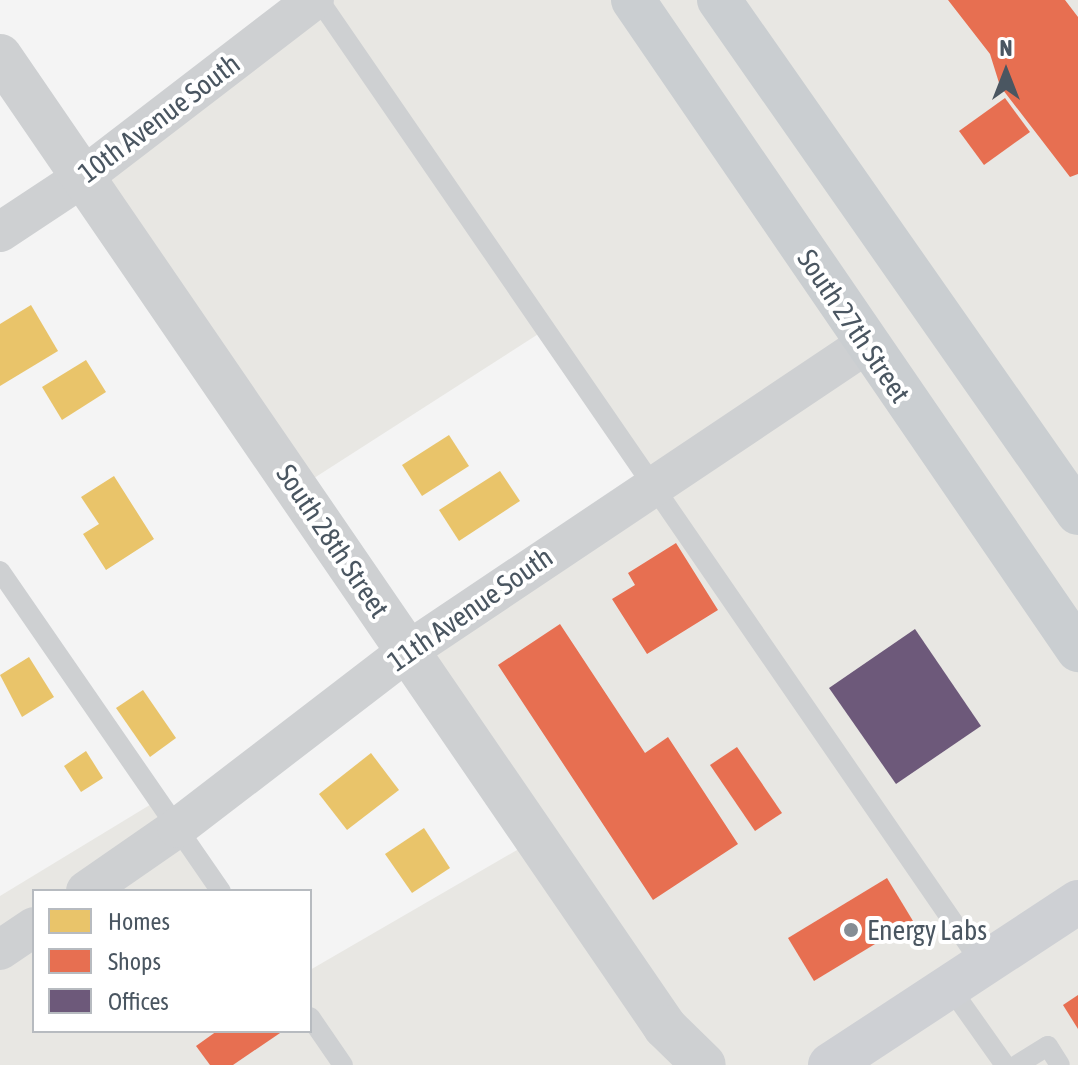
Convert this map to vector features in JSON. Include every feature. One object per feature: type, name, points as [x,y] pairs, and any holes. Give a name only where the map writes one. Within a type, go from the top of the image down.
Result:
[{"type":"main road","name":"South 27th Street","points":[[633,0],[865,345],[1078,650]]},
{"type":"main road","points":[[719,0],[1078,513]]},
{"type":"main road","points":[[830,1065],[1078,902]]},
{"type":"street","name":"10th Avenue South","points":[[0,232],[83,177],[317,0]]},
{"type":"street","name":"South 28th Street","points":[[0,56],[408,651],[672,1046],[704,1065]]},
{"type":"street","name":"11th Avenue South","points":[[89,889],[177,828],[408,651],[649,485],[865,345]]},
{"type":"street","points":[[0,950],[32,928]]},
{"type":"lane","points":[[317,0],[649,485],[966,975],[1005,1065]]},
{"type":"lane","points":[[0,571],[220,889]]},
{"type":"lane","points":[[312,1020],[343,1065]]},
{"type":"lane","points":[[1017,1065],[1048,1046],[1060,1065]]},
{"type":"shaded area","points":[[327,0],[1078,0],[1078,1065],[0,1065],[0,896],[158,800],[221,889],[32,889],[32,1033],[312,1033],[312,969],[536,839],[408,651],[648,485],[543,331],[297,489],[83,177]]},
{"type":"building: Homes","points":[[31,305],[58,351],[0,386],[0,324]]},
{"type":"building: Homes","points":[[86,360],[106,392],[62,420],[42,387]]},
{"type":"building: Homes","points":[[449,435],[469,466],[422,496],[402,465]]},
{"type":"building: Homes","points":[[500,471],[520,501],[459,541],[439,510]]},
{"type":"building: Homes","points":[[114,476],[154,539],[106,570],[83,534],[99,524],[81,497]]},
{"type":"building: Homes","points":[[29,657],[54,697],[22,717],[0,675]]},
{"type":"building: Homes","points":[[143,690],[176,738],[150,757],[116,708]]},
{"type":"building: Homes","points":[[86,751],[103,778],[81,792],[64,766]]},
{"type":"building: Homes","points":[[371,753],[399,790],[347,830],[319,794]]},
{"type":"building: Homes","points":[[424,828],[450,868],[412,893],[385,854]]},
{"type":"building: Shops","points":[[948,0],[1065,0],[1078,17],[1078,174],[1070,177],[1000,86],[990,54]]},
{"type":"building: Shops","points":[[1005,98],[1030,132],[984,165],[959,131]]},
{"type":"building: Shops","points":[[676,543],[718,610],[647,654],[612,599],[635,585],[628,573]]},
{"type":"building: Shops","points":[[560,624],[645,753],[668,737],[738,844],[653,900],[498,665]]},
{"type":"building: Shops","points":[[737,747],[782,813],[755,831],[710,765]]},
{"type":"building: Shops","name":"Energy Labs","points":[[887,878],[913,921],[814,981],[788,938]]},
{"type":"building: Shops","points":[[1078,995],[1078,1029],[1063,1005]]},
{"type":"building: Shops","points":[[214,1033],[280,1033],[233,1065],[210,1065],[196,1046]]},
{"type":"building: Offices","points":[[915,629],[981,726],[896,784],[829,688]]},
{"type":"place","name":"Energy Labs","points":[[851,930]]}]
